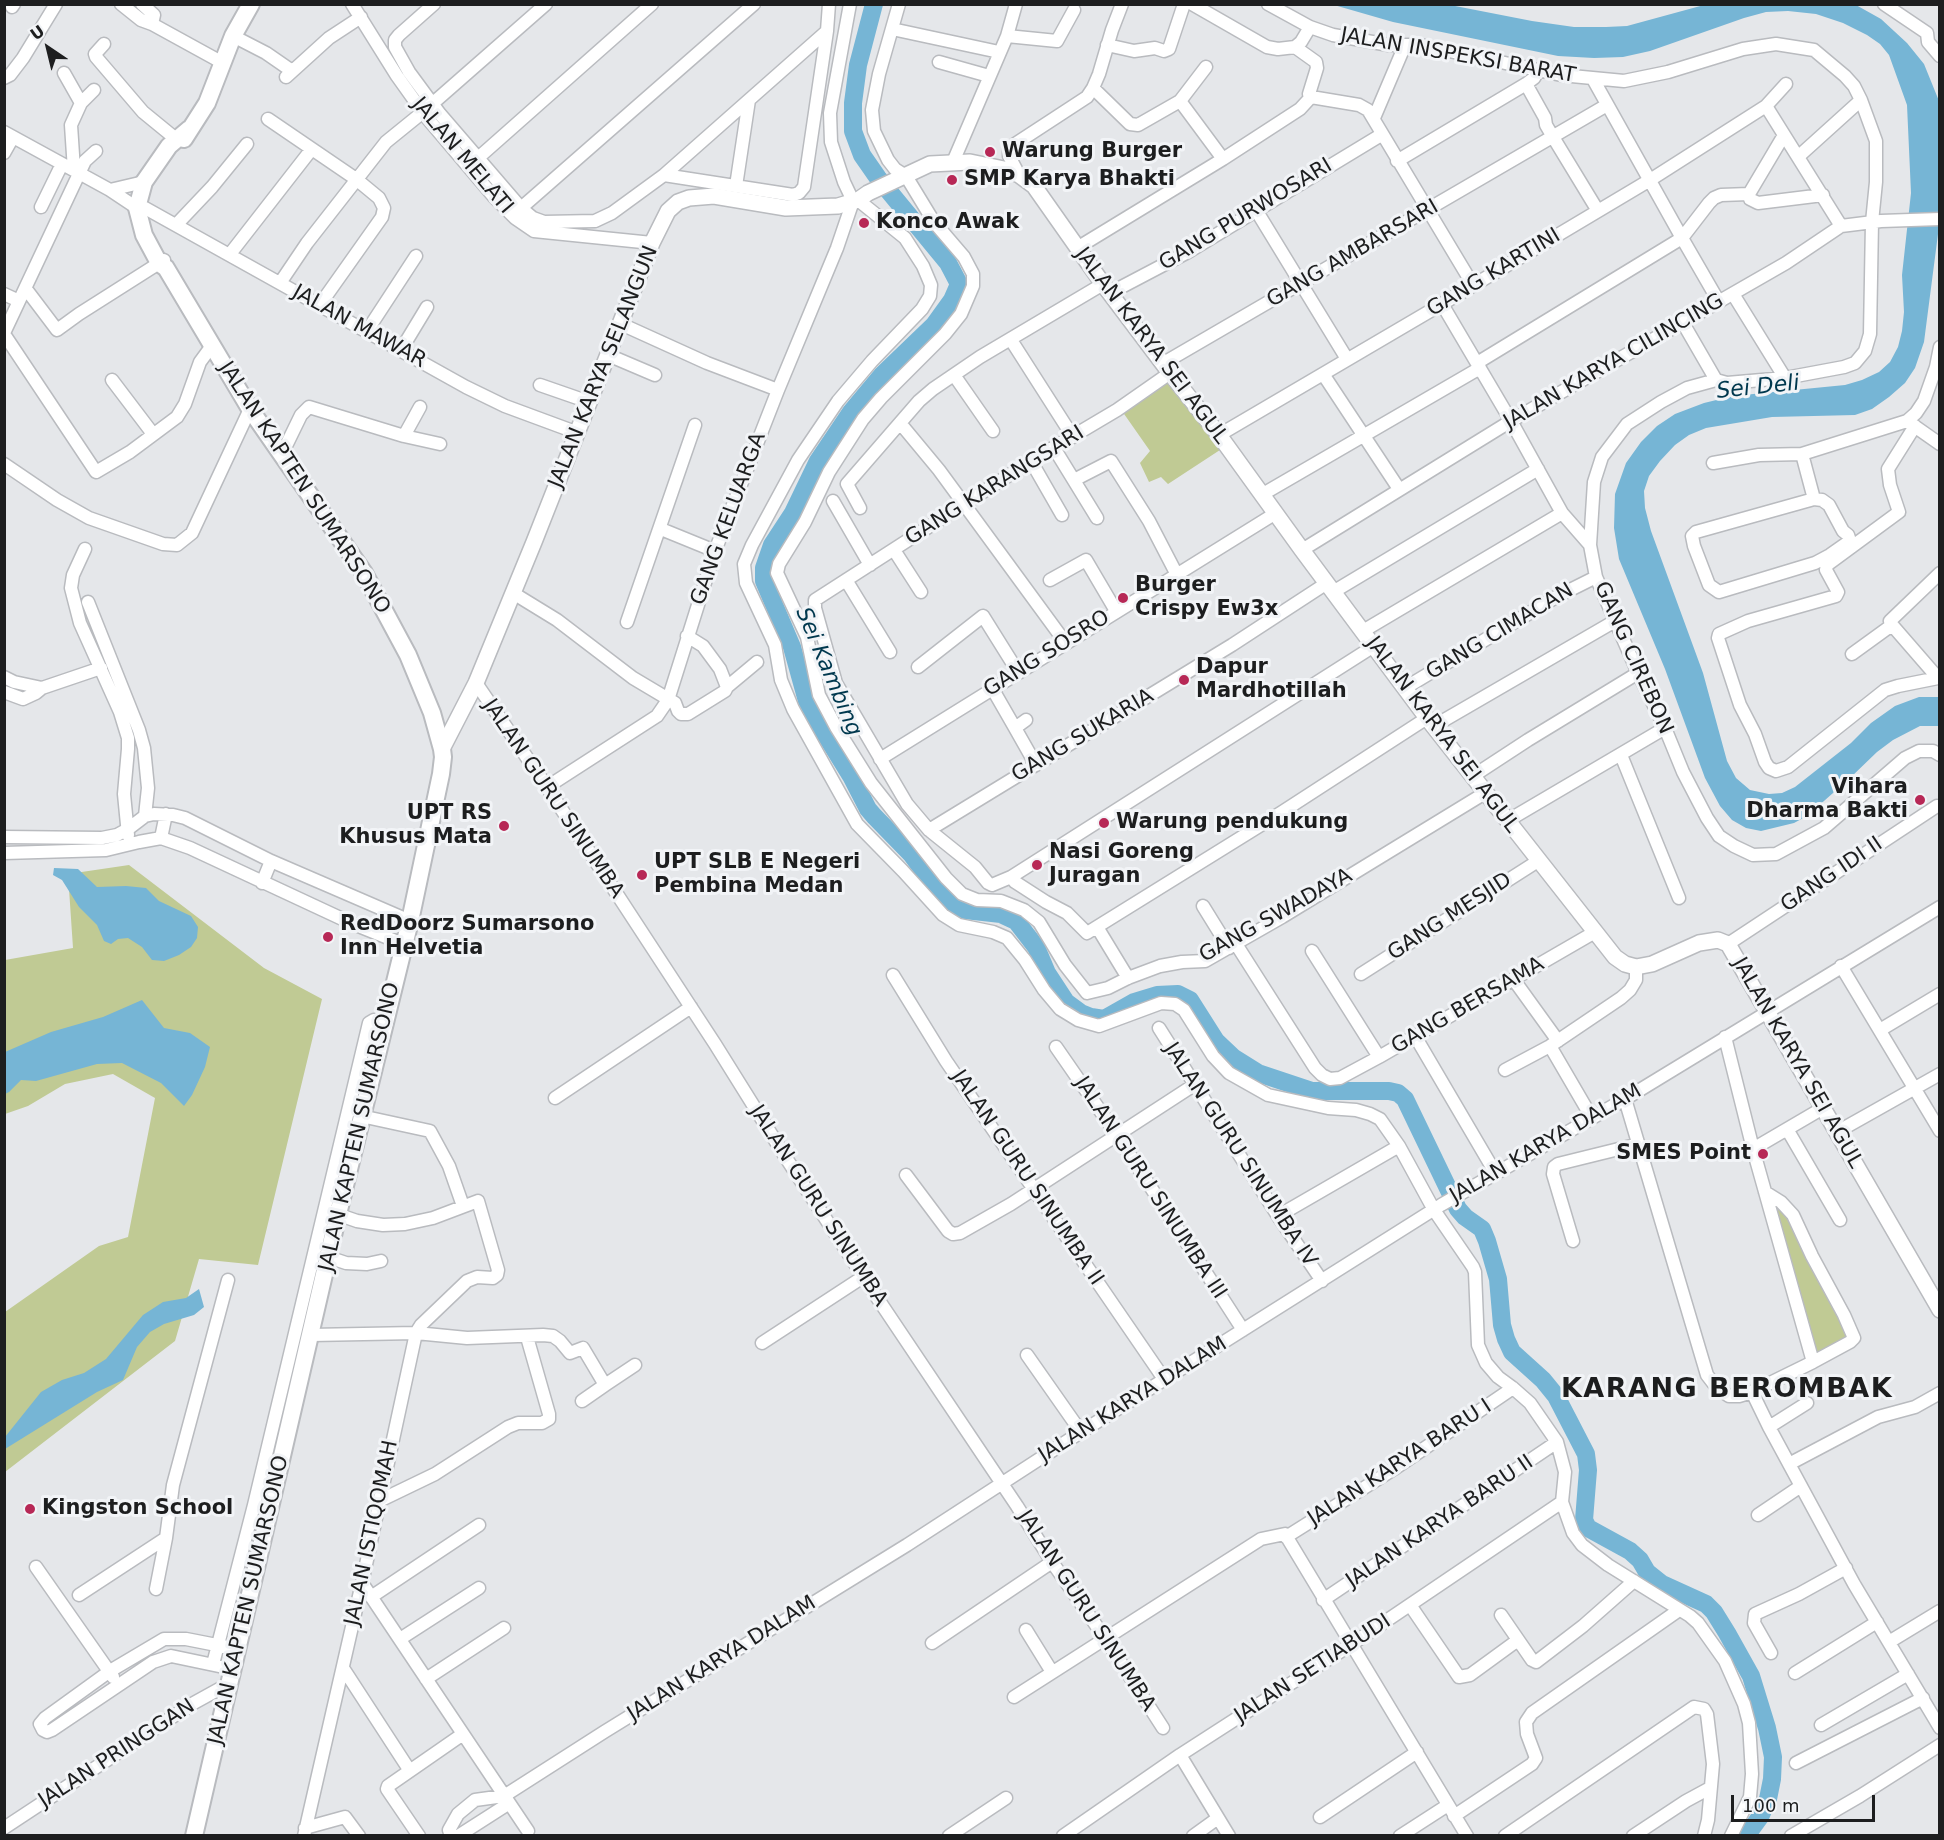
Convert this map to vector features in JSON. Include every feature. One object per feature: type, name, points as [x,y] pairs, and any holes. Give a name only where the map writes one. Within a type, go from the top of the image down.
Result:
[{"type":"highway","points":[[141,208],[152,182],[183,134],[207,103],[233,36],[251,4]]},
{"type":"highway","points":[[141,208],[144,182],[155,164],[183,134]]},
{"type":"highway","name":"JALAN KAPTEN SUMARSONO","points":[[141,208],[163,264],[211,347],[250,409],[364,573],[408,655],[432,712],[442,749],[441,774],[410,921],[386,1022],[357,1112],[331,1212],[328,1257],[311,1335],[282,1422],[237,1649],[194,1836]]},
{"type":"main road","name":"JALAN KARYA SEI AGUL","points":[[904,177],[930,164],[953,162],[989,164],[1019,175],[1034,186],[1106,289],[1219,435],[1405,688],[1615,957],[1625,964],[1636,967],[1652,964],[1709,941],[1718,940],[1728,944],[1939,1309]]},
{"type":"main road","name":"JALAN KARYA SELANGUN","points":[[442,749],[476,683],[578,433],[652,243],[668,211],[678,202],[689,198],[714,196],[786,208],[838,207],[904,177]]},
{"type":"street","points":[[4,78],[10,75],[22,58],[56,4]]},
{"type":"street","points":[[121,4],[141,20],[223,63]]},
{"type":"street","points":[[142,4],[154,15],[152,24]]},
{"type":"street","name":"JALAN MELATI","points":[[352,4],[397,76],[428,108],[494,197],[515,218],[534,231],[652,243]]},
{"type":"street","points":[[434,4],[395,40],[395,47],[428,108],[478,158],[521,208],[533,218],[544,222],[595,221],[612,213],[664,175],[827,31]]},
{"type":"street","points":[[280,283],[307,243],[388,140],[428,108],[546,4]]},
{"type":"street","points":[[478,158],[652,4]]},
{"type":"street","points":[[521,208],[754,4]]},
{"type":"street","points":[[664,175],[793,195],[799,193],[804,186],[829,4]]},
{"type":"street","points":[[850,4],[830,113],[831,142],[844,182],[905,238],[923,266],[931,285],[930,296],[922,309],[838,401],[798,460],[744,564],[747,583],[775,645],[786,695],[857,824],[943,915],[959,925],[993,932],[1007,938],[1060,1010],[1078,1020],[1099,1026],[1161,1003],[1175,1004],[1184,1010],[1213,1056],[1229,1072],[1268,1095],[1328,1108],[1356,1110],[1380,1119],[1438,1208],[1475,1272],[1478,1345],[1486,1363],[1498,1377],[1530,1403],[1557,1442],[1565,1473],[1562,1502],[1578,1542],[1608,1565],[1698,1623],[1725,1661],[1744,1704],[1749,1723],[1752,1774],[1750,1797],[1731,1836]]},
{"type":"street","points":[[898,4],[879,74],[872,110],[872,123],[888,160],[904,177]]},
{"type":"street","points":[[953,162],[1007,36],[1016,4]]},
{"type":"street","points":[[1019,175],[1009,156],[1009,148],[1087,96],[1093,88],[1122,4]]},
{"type":"street","points":[[1107,45],[1134,51],[1169,49],[1184,4]]},
{"type":"street","points":[[1192,4],[1267,47],[1278,49],[1294,47],[1301,42],[1310,27]]},
{"type":"street","name":"JALAN INSPEKSI BARAT","points":[[1268,4],[1310,27],[1333,35],[1369,42],[1421,45],[1538,71],[1593,79],[1624,81],[1640,78],[1668,72],[1743,49],[1776,44],[1814,50],[1845,75],[1861,100],[1876,141],[1877,221]]},
{"type":"street","points":[[1884,4],[1924,30],[1927,33],[1928,42],[1940,56]]},
{"type":"street","points":[[1007,36],[1057,41],[1074,10]]},
{"type":"street","points":[[233,36],[266,53],[289,74],[329,38],[361,17]]},
{"type":"street","points":[[892,29],[999,52]]},
{"type":"street","points":[[1929,39],[1940,31]]},
{"type":"street","points":[[104,44],[95,54],[96,57],[143,112],[160,127],[183,134]]},
{"type":"street","points":[[1374,118],[1405,45]]},
{"type":"street","points":[[1294,47],[1316,62],[1317,68],[1309,94],[1311,97]]},
{"type":"street","points":[[939,62],[989,76]]},
{"type":"street","points":[[1093,88],[1134,126],[1144,123],[1180,101],[1206,67]]},
{"type":"street","points":[[1397,160],[1526,84],[1534,78],[1538,71]]},
{"type":"street","points":[[64,73],[81,103]]},
{"type":"street","points":[[1593,79],[1719,302]]},
{"type":"street","points":[[1526,84],[1545,118],[1548,140],[1598,211]]},
{"type":"street","name":"GANG KARTINI","points":[[1219,435],[1650,180],[1766,106],[1786,84]]},
{"type":"street","points":[[78,172],[70,127],[81,103],[94,90]]},
{"type":"street","points":[[1311,97],[1359,105],[1368,110],[1473,285]]},
{"type":"street","points":[[1077,248],[1223,159],[1300,109],[1311,97]]},
{"type":"street","points":[[736,186],[749,100]]},
{"type":"street","points":[[1799,156],[1861,100]]},
{"type":"street","points":[[1180,101],[1223,159]]},
{"type":"street","name":"GANG AMBARSARI","points":[[1166,369],[1301,284],[1607,105]]},
{"type":"street","points":[[1766,106],[1841,225]]},
{"type":"street","points":[[268,119],[356,179],[383,203],[382,217],[319,306]]},
{"type":"street","points":[[4,153],[9,135],[141,208]]},
{"type":"street","name":"GANG PURWOSARI","points":[[860,508],[847,484],[919,401],[954,375],[1011,340],[1106,289],[1188,252],[1382,135]]},
{"type":"street","points":[[1784,135],[1749,194],[1750,199],[1758,203],[1824,195]]},
{"type":"street","points":[[176,225],[212,188],[247,144]]},
{"type":"street","points":[[230,254],[311,150]]},
{"type":"street","points":[[96,151],[86,159],[78,172],[4,334],[95,472],[110,465],[180,414],[200,362],[211,347]]},
{"type":"street","points":[[41,207],[62,164]]},
{"type":"street","name":"GANG SWADAYA","points":[[904,177],[934,222],[971,268],[973,280],[971,292],[961,314],[945,334],[880,398],[863,419],[829,472],[805,522],[778,564],[777,573],[807,637],[819,695],[836,727],[871,783],[946,878],[962,894],[977,900],[1001,901],[1024,910],[1039,922],[1065,965],[1087,993],[1108,988],[1160,966],[1205,961],[1485,793]]},
{"type":"street","points":[[110,190],[144,182]]},
{"type":"street","points":[[1263,494],[1363,437],[1682,238],[1714,198],[1721,195],[1749,194]]},
{"type":"street","name":"GANG KELUARGA","points":[[547,788],[657,716],[668,700],[715,551],[778,390],[860,198]]},
{"type":"street","name":"JALAN MAWAR","points":[[141,208],[230,254],[465,387],[505,406],[578,433]]},
{"type":"street","points":[[1256,210],[1347,360]]},
{"type":"street","name":"JALAN KARYA CILINCING","points":[[1302,550],[1511,421],[1786,263],[1841,225],[1877,221],[1940,219]]},
{"type":"street","name":"GANG CIREBON","points":[[1877,221],[1870,334],[1865,351],[1850,366],[1785,378],[1727,383],[1716,380],[1687,388],[1627,424],[1602,457],[1594,482],[1590,544],[1596,577],[1683,772],[1719,836],[1734,846],[1753,855],[1776,855],[1824,828],[1912,754],[1919,751],[1933,751],[1940,754]]},
{"type":"street","points":[[367,331],[416,256]]},
{"type":"street","points":[[26,289],[57,330],[79,314],[163,264]]},
{"type":"street","points":[[4,294],[19,301]]},
{"type":"street","points":[[1733,294],[1785,378]]},
{"type":"street","points":[[1442,304],[1562,513],[1590,544]]},
{"type":"street","points":[[401,350],[427,307]]},
{"type":"street","points":[[1683,323],[1716,380]]},
{"type":"street","points":[[621,324],[707,363],[778,390]]},
{"type":"street","points":[[1011,340],[1073,437]]},
{"type":"street","points":[[1940,347],[1936,367],[1924,401],[1888,469],[1899,512],[1827,565],[1826,570],[1838,592],[1836,596],[1735,625],[1719,634],[1718,638],[1740,705],[1769,768],[1776,771],[1788,767],[1885,690],[1939,677],[1890,621],[1940,573]]},
{"type":"street","points":[[608,355],[655,375]]},
{"type":"street","name":"GANG KARANGSARI","points":[[880,759],[832,673],[815,608],[815,600],[965,506],[1031,461],[1117,410],[1166,369]]},
{"type":"street","points":[[1323,374],[1399,489]]},
{"type":"street","points":[[954,375],[993,431]]},
{"type":"street","points":[[112,380],[153,434]]},
{"type":"street","points":[[540,385],[589,402]]},
{"type":"street","points":[[282,454],[302,415],[309,407],[404,436],[440,444]]},
{"type":"street","points":[[404,436],[420,407]]},
{"type":"street","points":[[4,464],[57,500],[89,518],[163,544],[177,545],[192,533],[250,409]]},
{"type":"street","points":[[900,423],[965,506],[1065,642]]},
{"type":"street","points":[[1911,423],[1940,444]]},
{"type":"street","points":[[1713,463],[1759,455],[1802,454],[1911,423]]},
{"type":"street","points":[[627,622],[695,425]]},
{"type":"street","points":[[1054,448],[1097,518]]},
{"type":"street","points":[[1802,454],[1814,499]]},
{"type":"street","points":[[1031,461],[1062,515]]},
{"type":"street","points":[[1074,480],[1111,461],[1149,521],[1176,573]]},
{"type":"street","name":"GANG SUKARIA","points":[[929,830],[1232,645],[1538,469]]},
{"type":"street","points":[[1814,499],[1822,500],[1829,506],[1850,541],[1815,563],[1719,592],[1709,585],[1694,546],[1692,536],[1696,531],[1814,499]]},
{"type":"street","points":[[833,501],[870,565]]},
{"type":"street","name":"GANG SOSRO","points":[[880,759],[1116,610],[1276,513]]},
{"type":"street","points":[[1363,631],[1562,513]]},
{"type":"street","points":[[661,529],[715,551]]},
{"type":"street","points":[[85,549],[73,575],[71,588],[80,623],[120,712],[128,738],[124,794],[128,829],[127,845]]},
{"type":"street","points":[[894,550],[921,592]]},
{"type":"street","points":[[1050,580],[1086,560],[1116,610]]},
{"type":"street","name":"GANG CIMACAN","points":[[1405,688],[1556,597],[1596,577]]},
{"type":"street","points":[[846,580],[890,652]]},
{"type":"street","points":[[513,593],[558,620],[633,678],[675,703],[681,714],[688,714],[725,691],[726,687],[757,662]]},
{"type":"street","points":[[88,603],[139,730],[144,748],[148,788],[145,816]]},
{"type":"street","points":[[918,668],[983,616],[1018,672]]},
{"type":"street","points":[[1011,877],[1046,902],[1067,913],[1087,933],[1431,722],[1615,621]]},
{"type":"street","points":[[1852,654],[1892,625]]},
{"type":"street","points":[[687,636],[703,646],[720,669],[726,687]]},
{"type":"street","points":[[880,759],[907,804],[929,830],[975,867],[990,885],[1011,877],[1374,646]]},
{"type":"street","points":[[4,692],[23,699],[42,688],[101,668]]},
{"type":"street","points":[[1473,776],[1638,673]]},
{"type":"street","points":[[4,677],[14,682],[42,688]]},
{"type":"street","name":"JALAN GURU SINUMBA","points":[[476,683],[691,1007],[863,1276],[1052,1562],[1106,1638],[1163,1728]]},
{"type":"street","points":[[992,688],[1036,765]]},
{"type":"street","points":[[1015,728],[1026,720]]},
{"type":"street","points":[[1507,821],[1665,728]]},
{"type":"street","points":[[1621,755],[1678,898]]},
{"type":"street","name":"GANG IDI II","points":[[1728,944],[1937,806]]},
{"type":"street","points":[[161,838],[166,814]]},
{"type":"street","points":[[4,837],[88,839],[117,835],[145,816],[166,814],[185,818],[271,861],[410,921]]},
{"type":"street","points":[[4,853],[106,850],[161,838],[190,848],[262,883],[403,944]]},
{"type":"street","points":[[262,883],[271,861]]},
{"type":"street","name":"GANG MESJID","points":[[1361,974],[1538,861]]},
{"type":"street","points":[[1203,906],[1232,946]]},
{"type":"street","name":"JALAN KARYA DALAM","points":[[458,1836],[603,1732],[907,1545],[1164,1379],[1438,1208],[1625,1099],[1940,907]]},
{"type":"street","points":[[1097,927],[1128,978]]},
{"type":"street","name":"GANG BERSAMA","points":[[1232,946],[1315,1068],[1322,1076],[1330,1079],[1340,1078],[1379,1057],[1595,932]]},
{"type":"street","points":[[1312,951],[1379,1057]]},
{"type":"street","points":[[1841,966],[1940,1131]]},
{"type":"street","points":[[1505,1070],[1554,1044],[1630,990],[1636,980],[1636,967]]},
{"type":"street","name":"JALAN GURU SINUMBA II","points":[[893,975],[946,1061],[1164,1379]]},
{"type":"street","points":[[1514,980],[1554,1044],[1592,1118]]},
{"type":"street","points":[[1880,1030],[1940,994]]},
{"type":"street","points":[[555,1098],[691,1007]]},
{"type":"street","name":"JALAN GURU SINUMBA IV","points":[[1159,1028],[1322,1281]]},
{"type":"street","points":[[1415,1036],[1496,1174]]},
{"type":"street","points":[[1725,1037],[1753,1149],[1813,1362]]},
{"type":"street","name":"JALAN GURU SINUMBA III","points":[[1056,1047],[1117,1135],[1243,1330]]},
{"type":"street","points":[[1837,1132],[1940,1074]]},
{"type":"street","points":[[906,1175],[945,1228],[953,1234],[963,1232],[1194,1085]]},
{"type":"street","points":[[1625,1099],[1707,1375],[1717,1388],[1729,1396],[1752,1392],[1813,1362],[1854,1338],[1793,1215],[1781,1202],[1765,1191]]},
{"type":"street","points":[[1753,1149],[1823,1108]]},
{"type":"street","points":[[357,1112],[430,1131],[449,1166],[463,1206]]},
{"type":"street","points":[[1787,1129],[1840,1220]]},
{"type":"street","points":[[1573,1241],[1554,1167],[1558,1164],[1639,1144]]},
{"type":"street","points":[[1278,1216],[1399,1146]]},
{"type":"street","points":[[213,1664],[282,1422],[331,1212],[357,1221],[383,1225],[405,1224],[433,1218],[476,1201],[480,1202],[498,1270],[497,1275],[493,1278],[477,1277],[467,1281],[421,1325],[416,1333]]},
{"type":"street","points":[[328,1257],[346,1263],[381,1262]]},
{"type":"street","points":[[762,1343],[863,1276]]},
{"type":"street","points":[[156,1589],[173,1485],[228,1280]]},
{"type":"street","points":[[311,1335],[416,1333],[467,1338],[553,1336],[570,1353],[583,1348],[605,1385]]},
{"type":"street","name":"JALAN ISTIQOMAH","points":[[304,1832],[343,1668],[416,1333]]},
{"type":"street","points":[[379,1501],[435,1474],[508,1427],[518,1423],[542,1423],[549,1419],[527,1336]]},
{"type":"street","points":[[1027,1354],[1081,1432]]},
{"type":"street","points":[[582,1401],[635,1365]]},
{"type":"street","name":"JALAN KARYA BARU I","points":[[1286,1537],[1513,1388]]},
{"type":"street","points":[[1752,1392],[1846,1568],[1940,1728]]},
{"type":"street","points":[[1789,1464],[1878,1417],[1916,1407],[1940,1393]]},
{"type":"street","points":[[1769,1427],[1807,1403]]},
{"type":"street","name":"JALAN KARYA BARU II","points":[[1323,1600],[1557,1442]]},
{"type":"street","points":[[1758,1515],[1801,1486]]},
{"type":"street","name":"JALAN SETIABUDI","points":[[1063,1836],[1180,1755],[1352,1644],[1562,1502]]},
{"type":"street","points":[[371,1597],[479,1525]]},
{"type":"street","points":[[1014,1697],[1261,1539],[1285,1534],[1467,1836]]},
{"type":"street","points":[[79,1595],[166,1538]]},
{"type":"street","points":[[932,1643],[1052,1562]]},
{"type":"street","points":[[36,1567],[119,1684]]},
{"type":"street","points":[[1771,1653],[1754,1623],[1755,1614],[1799,1594],[1846,1568]]},
{"type":"street","points":[[1502,1615],[1532,1660],[1536,1662],[1542,1660],[1634,1581]]},
{"type":"street","points":[[362,1583],[528,1831]]},
{"type":"street","points":[[399,1639],[479,1588]]},
{"type":"street","points":[[1410,1605],[1460,1677],[1470,1674],[1518,1640]]},
{"type":"street","points":[[1400,1836],[1532,1764],[1536,1758],[1527,1734],[1526,1722],[1532,1713],[1679,1610]]},
{"type":"street","points":[[1889,1642],[1940,1611]]},
{"type":"street","points":[[1795,1673],[1877,1622]]},
{"type":"street","points":[[426,1680],[504,1628]]},
{"type":"street","points":[[1026,1630],[1052,1672]]},
{"type":"street","points":[[231,1676],[213,1664],[171,1656],[153,1662],[52,1730],[48,1732],[43,1730],[40,1724],[110,1671],[164,1639],[178,1638],[237,1649]]},
{"type":"street","points":[[343,1668],[410,1771]]},
{"type":"street","points":[[1821,1725],[1908,1674]]},
{"type":"street","name":"JALAN PRINGGAN","points":[[6,1824],[192,1704],[231,1676]]},
{"type":"street","points":[[1796,1763],[1923,1698]]},
{"type":"street","points":[[1505,1836],[1694,1707],[1704,1709],[1707,1714],[1713,1764],[1704,1836]]},
{"type":"street","points":[[419,1836],[387,1789],[463,1734]]},
{"type":"street","points":[[1797,1834],[1940,1746]]},
{"type":"street","points":[[1320,1817],[1417,1752]]},
{"type":"street","points":[[1180,1755],[1229,1836]]},
{"type":"street","points":[[1633,1836],[1710,1788]]},
{"type":"street","points":[[452,1836],[449,1830],[458,1814],[475,1800],[482,1798],[506,1800]]},
{"type":"street","points":[[482,1798],[493,1813]]},
{"type":"street","points":[[949,1836],[1006,1798]]},
{"type":"street","points":[[304,1832],[345,1817],[359,1836]]},
{"type":"street","points":[[1193,1836],[1218,1818]]},
{"type":"green space","points":[[1169,378],[1223,448],[1168,484],[1161,477],[1149,482],[1140,463],[1150,451],[1122,411]]},
{"type":"green space","points":[[129,865],[264,968],[322,999],[258,1265],[199,1259],[175,1341],[5,1472],[5,1312],[99,1246],[128,1237],[155,1098],[113,1074],[65,1084],[28,1106],[5,1114],[5,960],[73,948],[68,874]]},
{"type":"green space","points":[[1768,1195],[1780,1203],[1852,1334],[1814,1361]]},
{"type":"water","points":[[1334,5],[1450,5],[1574,27],[1606,27],[1627,26],[1704,5],[1856,5],[1881,19],[1907,43],[1924,64],[1939,101],[1940,110],[1938,234],[1924,342],[1915,368],[1905,383],[1889,397],[1872,409],[1855,415],[1772,417],[1706,428],[1689,435],[1675,445],[1660,461],[1649,476],[1644,491],[1645,508],[1651,531],[1703,673],[1727,761],[1736,778],[1750,790],[1769,794],[1782,793],[1795,787],[1851,743],[1871,723],[1895,706],[1919,697],[1939,697],[1939,726],[1920,726],[1893,740],[1807,816],[1794,823],[1761,831],[1746,828],[1732,820],[1720,806],[1705,778],[1665,669],[1619,559],[1614,528],[1615,494],[1626,463],[1641,442],[1657,426],[1675,414],[1704,403],[1733,396],[1845,385],[1879,372],[1890,362],[1898,347],[1902,331],[1904,312],[1902,275],[1911,193],[1907,105],[1889,55],[1880,44],[1843,23],[1816,14],[1788,11],[1766,12],[1744,18],[1650,51],[1623,57],[1558,56],[1393,22]]},
{"type":"water","points":[[54,868],[78,869],[97,887],[146,888],[159,901],[191,916],[198,927],[197,938],[191,947],[164,961],[152,960],[142,947],[128,938],[118,939],[111,944],[104,941],[97,925],[79,907],[62,880],[53,875]]},
{"type":"water","points":[[142,1000],[164,1028],[190,1033],[210,1047],[205,1067],[192,1095],[184,1106],[161,1083],[122,1063],[97,1064],[36,1081],[21,1080],[5,1094],[5,1052],[51,1032],[103,1017]]},
{"type":"water","points":[[199,1289],[204,1307],[194,1315],[164,1324],[150,1332],[137,1347],[123,1380],[97,1392],[5,1449],[5,1437],[41,1392],[62,1380],[84,1373],[106,1359],[143,1315],[163,1302],[186,1298]]},
{"type":"waterway","name":"Sei Kambing","points":[[874,4],[858,65],[853,103],[853,131],[862,155],[878,178],[948,263],[959,284],[952,300],[934,325],[882,375],[851,412],[818,461],[793,513],[772,545],[764,568],[764,581],[792,647],[807,701],[868,809],[911,854],[931,881],[953,904],[965,910],[1001,914],[1016,921],[1036,947],[1047,973],[1066,1002],[1081,1013],[1104,1019],[1134,1002],[1157,995],[1178,994],[1190,1000],[1216,1041],[1234,1058],[1258,1073],[1312,1091],[1389,1091],[1398,1093],[1405,1099],[1458,1209],[1482,1229],[1498,1279],[1502,1325],[1512,1352],[1543,1380],[1556,1396],[1586,1454],[1588,1470],[1584,1520],[1588,1528],[1630,1551],[1640,1560],[1647,1572],[1662,1584],[1706,1604],[1714,1612],[1751,1676],[1767,1728],[1773,1757],[1768,1799],[1760,1817],[1746,1836]]},
{"type":"place","name":"Warung Burger","points":[[990,152]]},
{"type":"place","name":"SMP Karya Bhakti","points":[[952,180]]},
{"type":"place","name":"Konco Awak","points":[[864,223]]},
{"type":"place","name":"Burger Crispy Ew3x","points":[[1123,598]]},
{"type":"place","name":"Dapur Mardhotillah","points":[[1184,680]]},
{"type":"place","name":"Vihara Dharma Bakti","points":[[1920,800]]},
{"type":"place","name":"Warung pendukung","points":[[1104,823]]},
{"type":"place","name":"UPT RS Khusus Mata","points":[[504,826]]},
{"type":"place","name":"Nasi Goreng Juragan","points":[[1037,865]]},
{"type":"place","name":"UPT SLB E Negeri Pembina Medan","points":[[642,875]]},
{"type":"place","name":"RedDoorz Sumarsono Inn Helvetia","points":[[328,937]]},
{"type":"place","name":"SMES Point","points":[[1763,1154]]},
{"type":"place","name":"Kingston School","points":[[30,1509]]},
{"type":"district","name":"KARANG BEROMBAK","points":[[1727,1390]]},
{"type":"water label","name":"Sei Deli","points":[[1758,388]]}]
